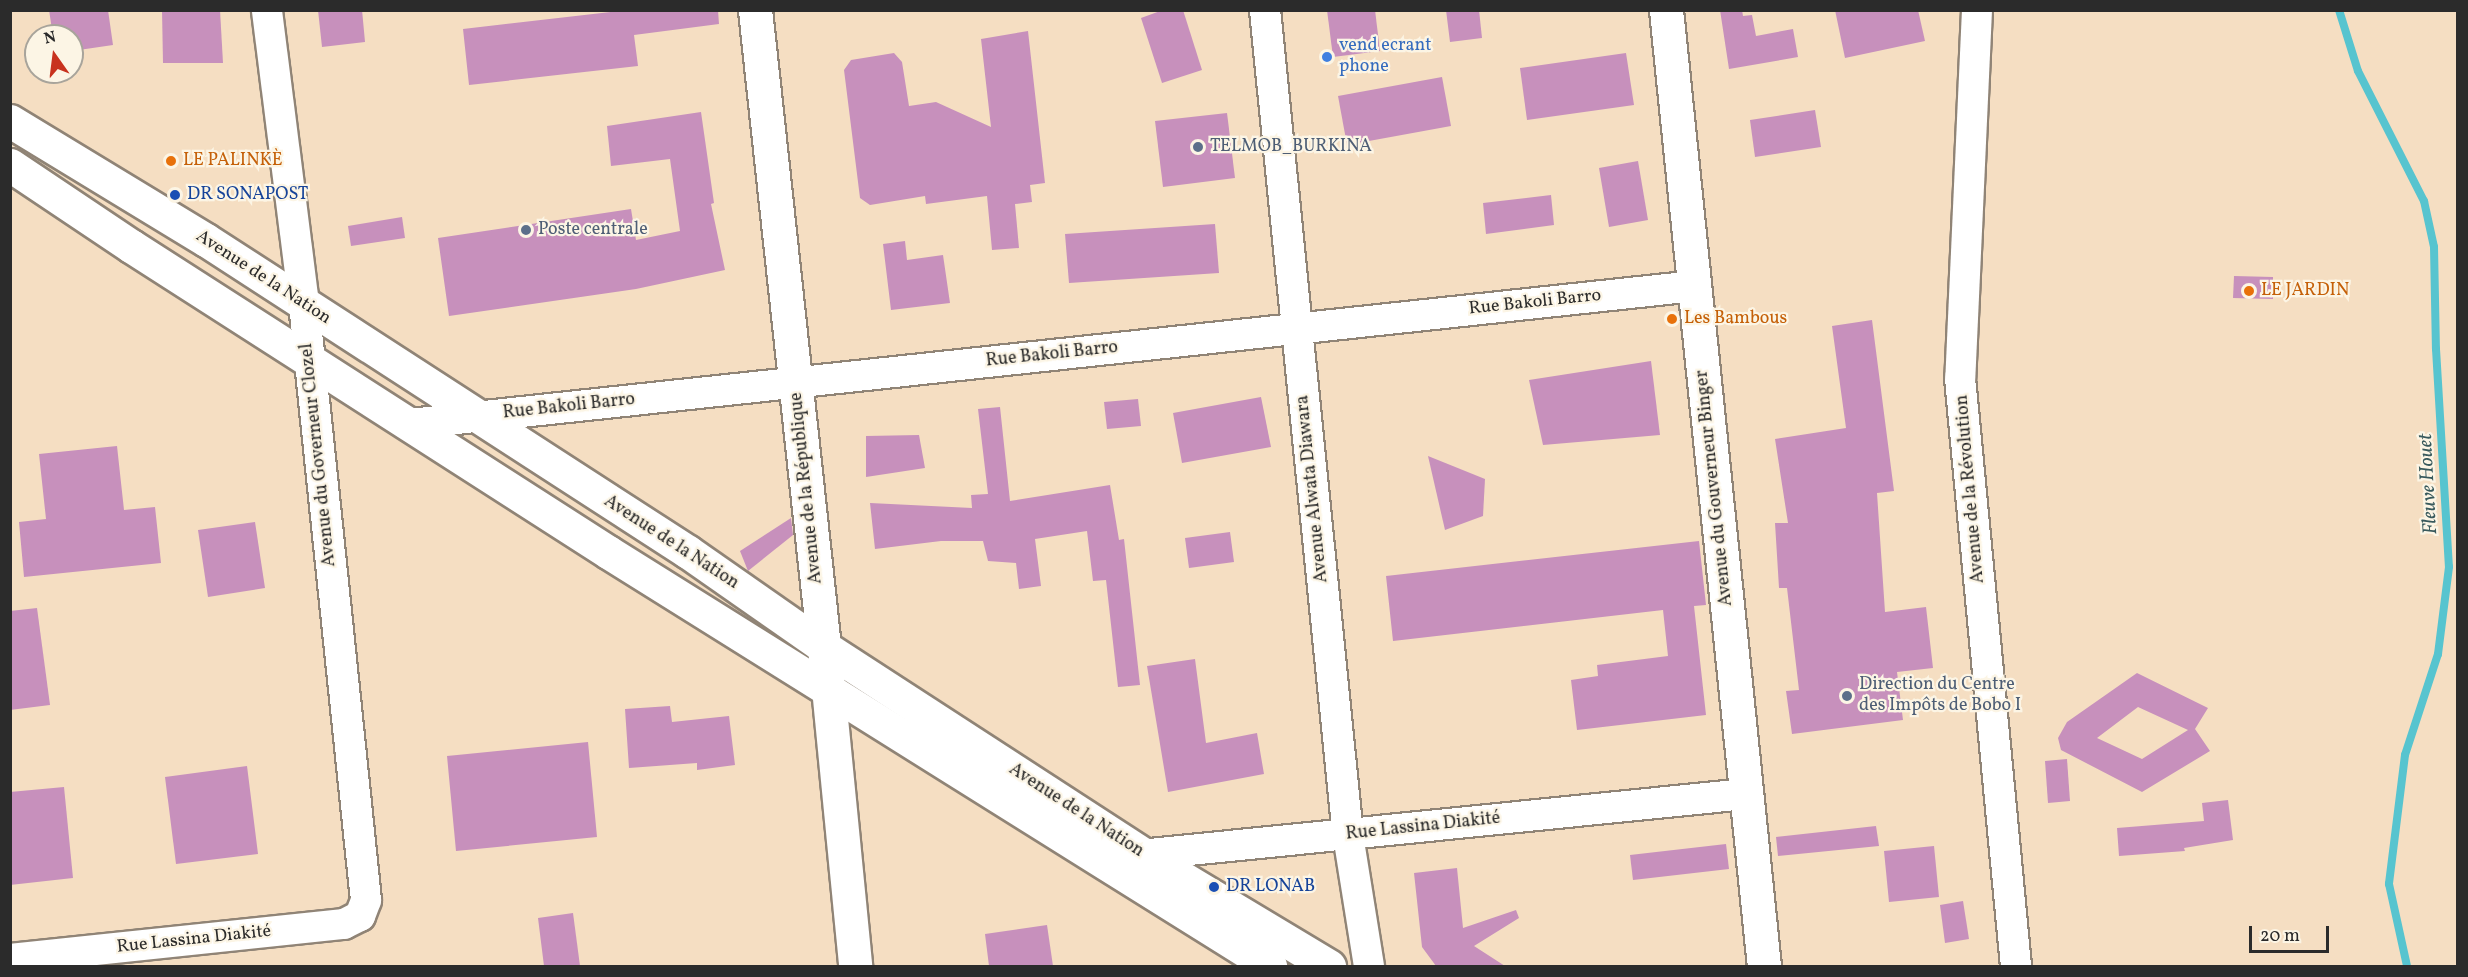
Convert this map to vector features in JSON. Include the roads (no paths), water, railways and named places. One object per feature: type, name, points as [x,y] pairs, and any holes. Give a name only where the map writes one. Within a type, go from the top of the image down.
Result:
[{"type":"main road","name":"Avenue de la République","points":[[755,10],[824,647],[855,966]]},
{"type":"main road","name":"Avenue du Gouverneur Binger","points":[[1666,10],[1764,966]]},
{"type":"main road","name":"Avenue de la Nation","points":[[10,121],[206,240],[687,552],[824,647],[1144,855],[1329,966]]},
{"type":"main road","name":"Avenue de la Nation","points":[[10,165],[410,424],[1270,966]]},
{"type":"street","name":"Avenue du Governeur Clozel","points":[[267,10],[304,304],[366,900]]},
{"type":"street","name":"Avenue Alwata Diawara","points":[[1265,10],[1348,835],[1370,966]]},
{"type":"street","name":"Avenue de la Révolution","points":[[1977,10],[1960,378],[2016,966]]},
{"type":"street","name":"Rue Bakoli Barro","points":[[410,424],[1694,286]]},
{"type":"street","name":"Rue Lassina Diakité","points":[[1100,860],[1746,794]]},
{"type":"street","name":"Rue Lassina Diakité","points":[[10,959],[344,924],[360,916],[366,900]]},
{"type":"waterway","name":"Fleuve Houet","points":[[2339,10],[2358,71],[2424,201],[2434,247],[2436,349],[2449,567],[2438,654],[2405,755],[2389,884],[2407,966]]},
{"type":"place","name":"vend ecrant phone","points":[[1327,57]]},
{"type":"place","name":"TELMOB_BURKINA","points":[[1198,147]]},
{"type":"place","name":"LE PALINKÈ","points":[[171,161]]},
{"type":"place","name":"DR SONAPOST","points":[[175,195]]},
{"type":"place","name":"Poste centrale","points":[[526,230]]},
{"type":"place","name":"LE JARDIN","points":[[2249,291]]},
{"type":"place","name":"Les Bambous","points":[[1672,319]]},
{"type":"place","name":"Direction du Centre des Impôts de Bobo I","points":[[1847,696]]},
{"type":"place","name":"DR LONAB","points":[[1214,887]]}]
